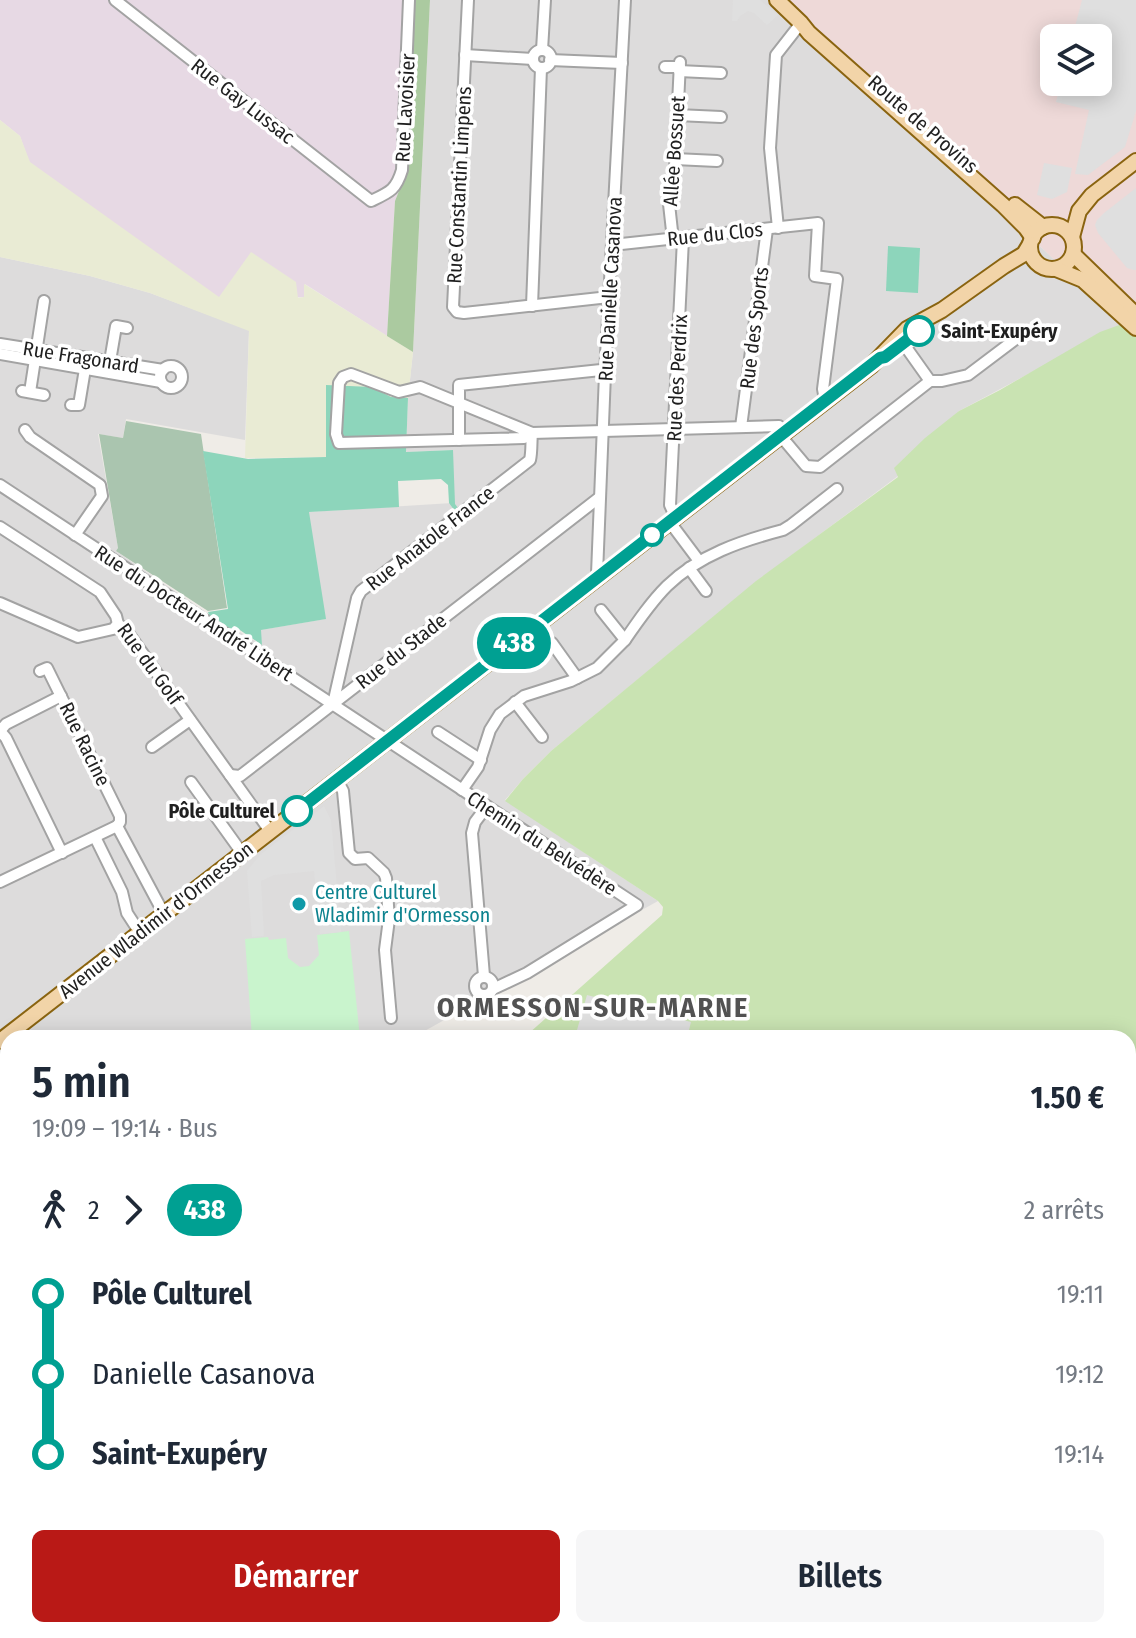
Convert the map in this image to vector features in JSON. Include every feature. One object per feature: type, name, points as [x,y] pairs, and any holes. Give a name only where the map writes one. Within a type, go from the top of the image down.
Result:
[{"type":"main road","name":"Route de Provins","points":[[777,0],[801,23],[815,28],[1013,203],[1040,234]]},
{"type":"main road","points":[[1072,237],[1079,211],[1092,195],[1136,161]]},
{"type":"main road","points":[[880,358],[907,329],[942,310],[1024,254],[1040,234],[1065,218],[1078,201],[1092,195]]},
{"type":"main road","points":[[1038,264],[1031,252],[1040,234],[1062,227],[1072,237],[1073,254],[1067,264],[1056,269]]},
{"type":"main road","points":[[1073,254],[1136,315]]},
{"type":"main road","points":[[990,276],[1020,265],[1038,264],[1056,269],[1083,280],[1136,328]]},
{"type":"main road","points":[[880,358],[935,319],[942,310]]},
{"type":"main road","name":"Avenue Wladimir d'Ormesson","points":[[14,1030],[880,358]]},
{"type":"street","name":"Rue Gay Lussac","points":[[115,0],[371,201]]},
{"type":"street","name":"Rue Lavoisier","points":[[371,201],[397,186],[402,170],[409,0]]},
{"type":"street","name":"Rue Constantin Limpens","points":[[468,0],[453,307],[457,312],[464,313],[609,297]]},
{"type":"street","points":[[542,50],[545,0]]},
{"type":"street","name":"Rue Danielle Casanova","points":[[599,577],[609,297],[625,0]]},
{"type":"street","name":"Rue des Sports","points":[[741,427],[772,228],[770,148],[776,55],[801,23]]},
{"type":"street","points":[[533,59],[542,50]]},
{"type":"street","points":[[541,68],[548,65],[550,60],[548,53],[542,50]]},
{"type":"street","points":[[465,55],[533,59]]},
{"type":"street","points":[[533,59],[541,68]]},
{"type":"street","points":[[550,60],[622,63]]},
{"type":"street","points":[[665,67],[721,73]]},
{"type":"street","name":"Allée Bossuet","points":[[678,239],[668,195],[674,188],[680,67]]},
{"type":"street","points":[[532,306],[541,68]]},
{"type":"street","points":[[677,115],[721,117]]},
{"type":"street","points":[[675,159],[717,161]]},
{"type":"street","name":"Rue du Clos","points":[[612,245],[818,223],[815,276],[837,279],[823,389],[825,400]]},
{"type":"street","name":"Rue des Perdrix","points":[[672,518],[678,239]]},
{"type":"street","points":[[44,301],[36,355],[26,391],[44,395]]},
{"type":"street","points":[[109,367],[116,326],[127,328]]},
{"type":"street","points":[[532,433],[524,438],[339,443],[336,434],[339,383],[351,374],[399,392],[420,387],[532,433],[779,426],[806,466],[820,467],[930,381],[968,375],[1025,332]]},
{"type":"street","points":[[903,343],[930,381]]},
{"type":"street","name":"Rue Fragonard","points":[[0,344],[85,369],[109,367]]},
{"type":"street","name":"Rue Fragonard","points":[[0,354],[36,355],[162,376]]},
{"type":"street","points":[[459,440],[459,385],[606,367]]},
{"type":"street","points":[[71,405],[79,405],[85,369]]},
{"type":"street","points":[[25,430],[30,437],[100,485],[102,496],[75,535]]},
{"type":"street","name":"Rue Anatole France","points":[[333,704],[361,591],[530,460],[532,433]]},
{"type":"street","name":"Rue du Docteur André Libert","points":[[0,485],[388,740]]},
{"type":"street","points":[[462,790],[478,767],[490,730],[500,714],[524,696],[597,668],[625,640],[669,584],[699,561],[742,542],[783,530],[837,489]]},
{"type":"street","name":"Rue du Stade","points":[[236,779],[600,497]]},
{"type":"street","points":[[672,518],[699,561]]},
{"type":"street","name":"Rue du Golf","points":[[0,527],[100,592],[118,624],[126,630],[236,779],[270,831]]},
{"type":"street","points":[[689,568],[708,592]]},
{"type":"street","points":[[0,603],[78,637],[113,629],[118,624]]},
{"type":"street","points":[[601,610],[625,640]]},
{"type":"street","points":[[552,643],[577,678]]},
{"type":"street","name":"Rue Racine","points":[[40,671],[47,668],[120,816],[117,826],[164,914]]},
{"type":"street","points":[[61,696],[6,724],[0,731],[62,853]]},
{"type":"street","points":[[515,702],[542,737]]},
{"type":"street","points":[[152,747],[190,720]]},
{"type":"street","points":[[438,732],[481,760]]},
{"type":"street","name":"Chemin du Belvédère","points":[[388,740],[637,905],[527,973],[483,995],[476,989],[477,980],[484,976],[472,833],[475,822],[487,806]]},
{"type":"street","points":[[337,780],[343,791],[349,853],[355,859],[368,858],[386,878],[389,919],[385,950],[391,1018]]},
{"type":"street","points":[[191,782],[242,853]]},
{"type":"street","points":[[0,882],[117,826]]},
{"type":"street","points":[[95,837],[122,892],[127,913],[140,933]]},
{"type":"shaded area","points":[[0,0],[414,0],[405,176],[395,201],[387,336],[305,284],[304,297],[219,298],[29,162],[20,136],[0,120]]},
{"type":"shaded area","points":[[430,0],[775,0],[772,6],[855,86],[1021,228],[1122,324],[959,411],[898,476],[756,582],[551,751],[505,800],[658,901],[426,1030],[0,1030],[0,257],[90,276],[150,293],[249,330],[245,440],[126,419],[123,438],[98,434],[118,548],[116,551],[207,613],[262,645],[260,630],[325,619],[308,512],[452,503],[453,450],[406,452]]},
{"type":"shaded area","points":[[733,0],[760,0],[778,15],[767,25],[748,11],[737,21],[732,21]]},
{"type":"shaded area","points":[[775,0],[1136,0],[1136,335],[1021,228],[855,86],[772,6]]},
{"type":"shaded area","points":[[1082,0],[1136,0],[1136,111],[1125,147],[1088,175],[1075,174],[1089,110],[1056,102],[1058,96],[1112,96],[1112,24],[1076,24]]},
{"type":"shaded area","points":[[1044,163],[1072,168],[1067,192],[1052,199],[1037,195]]},
{"type":"shaded area","points":[[1136,188],[1134,270],[1127,268],[1095,225],[1104,213]]},
{"type":"shaded area","points":[[324,806],[331,820],[341,932],[320,934],[314,871],[274,875],[261,881],[264,936],[252,937],[247,871],[260,855]]},
{"type":"shaded area","points":[[587,995],[691,1022],[689,1030],[577,1030]]},
{"type":"green space","points":[[414,0],[430,0],[413,352],[387,336],[395,201],[405,176]]},
{"type":"green space","points":[[0,120],[20,136],[30,162],[219,297],[251,252],[296,282],[298,298],[304,297],[304,284],[413,352],[408,398],[391,397],[372,387],[326,386],[327,457],[245,458],[249,331],[150,293],[90,276],[0,257]]},
{"type":"green space","points":[[888,246],[920,248],[918,293],[886,291]]},
{"type":"green space","points":[[1122,324],[1136,335],[1136,1030],[533,1030],[662,915],[663,907],[505,801],[551,751],[756,581],[898,477],[894,468],[959,411],[1100,332]]},
{"type":"green space","points":[[326,385],[372,387],[391,397],[408,398],[406,452],[453,450],[455,504],[458,508],[455,511],[449,503],[448,485],[441,479],[398,481],[399,507],[309,512],[326,619],[261,630],[262,645],[234,626],[232,630],[208,612],[228,609],[203,451],[248,459],[326,457]]},
{"type":"green space","points":[[126,421],[201,434],[227,608],[208,611],[116,551],[118,548],[99,434],[123,438]]},
{"type":"green space","points":[[349,931],[359,1030],[251,1030],[245,939],[286,938],[288,958],[300,967],[309,966],[319,955],[317,935]]},
{"type":"bus line","name":"438","points":[[297,811],[825,400],[919,331]]},
{"type":"place","name":"Saint-Exupéry","points":[[919,331]]},
{"type":"place","name":"Pôle Culturel","points":[[297,811]]},
{"type":"place","name":"Centre Culturel Wladimir d'Ormesson","points":[[299,904]]},
{"type":"district","name":"ORMESSON-SUR-MARNE","points":[[593,1007]]}]
